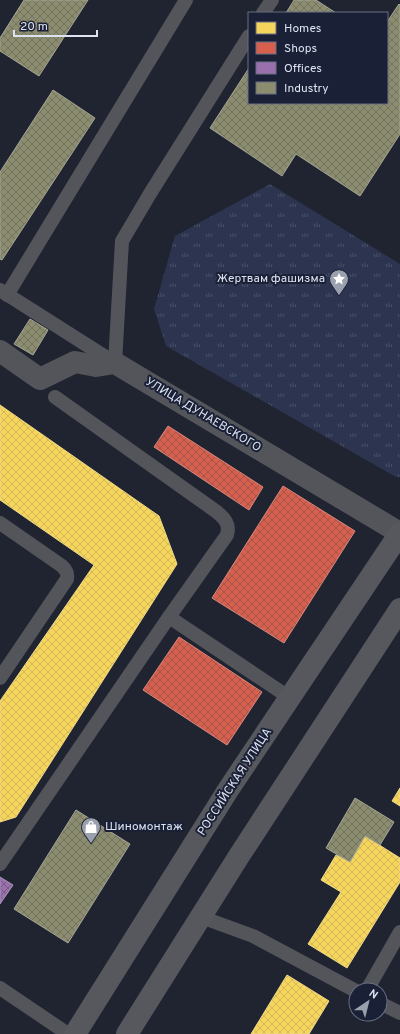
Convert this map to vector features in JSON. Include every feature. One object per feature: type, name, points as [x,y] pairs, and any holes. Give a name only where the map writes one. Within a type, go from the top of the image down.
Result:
[{"type":"main road","name":"РОССИЙСКАЯ УЛИЦА","points":[[75,1034],[228,790],[400,533]]},
{"type":"main road","points":[[125,1033],[400,609]]},
{"type":"street","points":[[0,351],[40,379],[75,362],[96,366],[115,363]]},
{"type":"street","name":"УЛИЦА ДУНАЕВСКОГО","points":[[115,363],[400,533]]},
{"type":"lane","points":[[186,0],[4,293],[115,363],[122,241],[248,38]]},
{"type":"lane","points":[[264,12],[272,0]]},
{"type":"lane","points":[[0,864],[227,535],[228,530],[228,525],[217,512],[55,397]]},
{"type":"lane","points":[[0,523],[62,566],[68,574],[67,580],[0,678]]},
{"type":"lane","points":[[169,617],[290,698]]},
{"type":"lane","points":[[201,917],[253,936],[348,987]]},
{"type":"lane","points":[[372,982],[400,932]]},
{"type":"lane","points":[[0,988],[68,1034]]},
{"type":"lane","points":[[388,1007],[400,1013]]},
{"type":"green space","points":[[270,184],[400,264],[400,477],[396,477],[166,346],[154,309],[175,236]]},
{"type":"building: Homes","points":[[0,405],[159,516],[177,564],[16,817],[0,822],[0,701],[94,565],[0,500]]},
{"type":"building: Homes","points":[[400,788],[400,806],[392,801]]},
{"type":"building: Homes","points":[[365,836],[400,858],[400,882],[347,968],[308,944],[341,892],[321,880],[336,855],[350,862]]},
{"type":"building: Homes","points":[[287,975],[329,1001],[309,1034],[251,1034]]},
{"type":"building: Shops","points":[[168,426],[263,487],[249,510],[154,447]]},
{"type":"building: Shops","points":[[283,486],[355,531],[284,643],[212,598]]},
{"type":"building: Shops","points":[[179,637],[262,692],[227,745],[143,690]]},
{"type":"building: Offices","points":[[0,877],[13,885],[0,904]]},
{"type":"building: Industry","points":[[24,0],[88,0],[39,76],[0,51],[0,38]]},
{"type":"building: Industry","points":[[294,0],[316,0],[334,12],[287,12]]},
{"type":"building: Industry","points":[[399,4],[400,134],[360,196],[296,154],[282,176],[210,128],[248,70],[248,104],[388,104],[388,20]]},
{"type":"building: Industry","points":[[53,90],[95,118],[2,260],[0,259],[0,172]]},
{"type":"building: Industry","points":[[30,319],[48,330],[33,355],[14,344]]},
{"type":"building: Industry","points":[[355,798],[394,822],[380,845],[365,836],[350,862],[326,848]]},
{"type":"building: Industry","points":[[76,810],[130,844],[68,943],[14,909]]},
{"type":"place","name":"Жертвам фашизма","points":[[339,296]]},
{"type":"place","name":"Шиномонтаж","points":[[91,844]]}]
